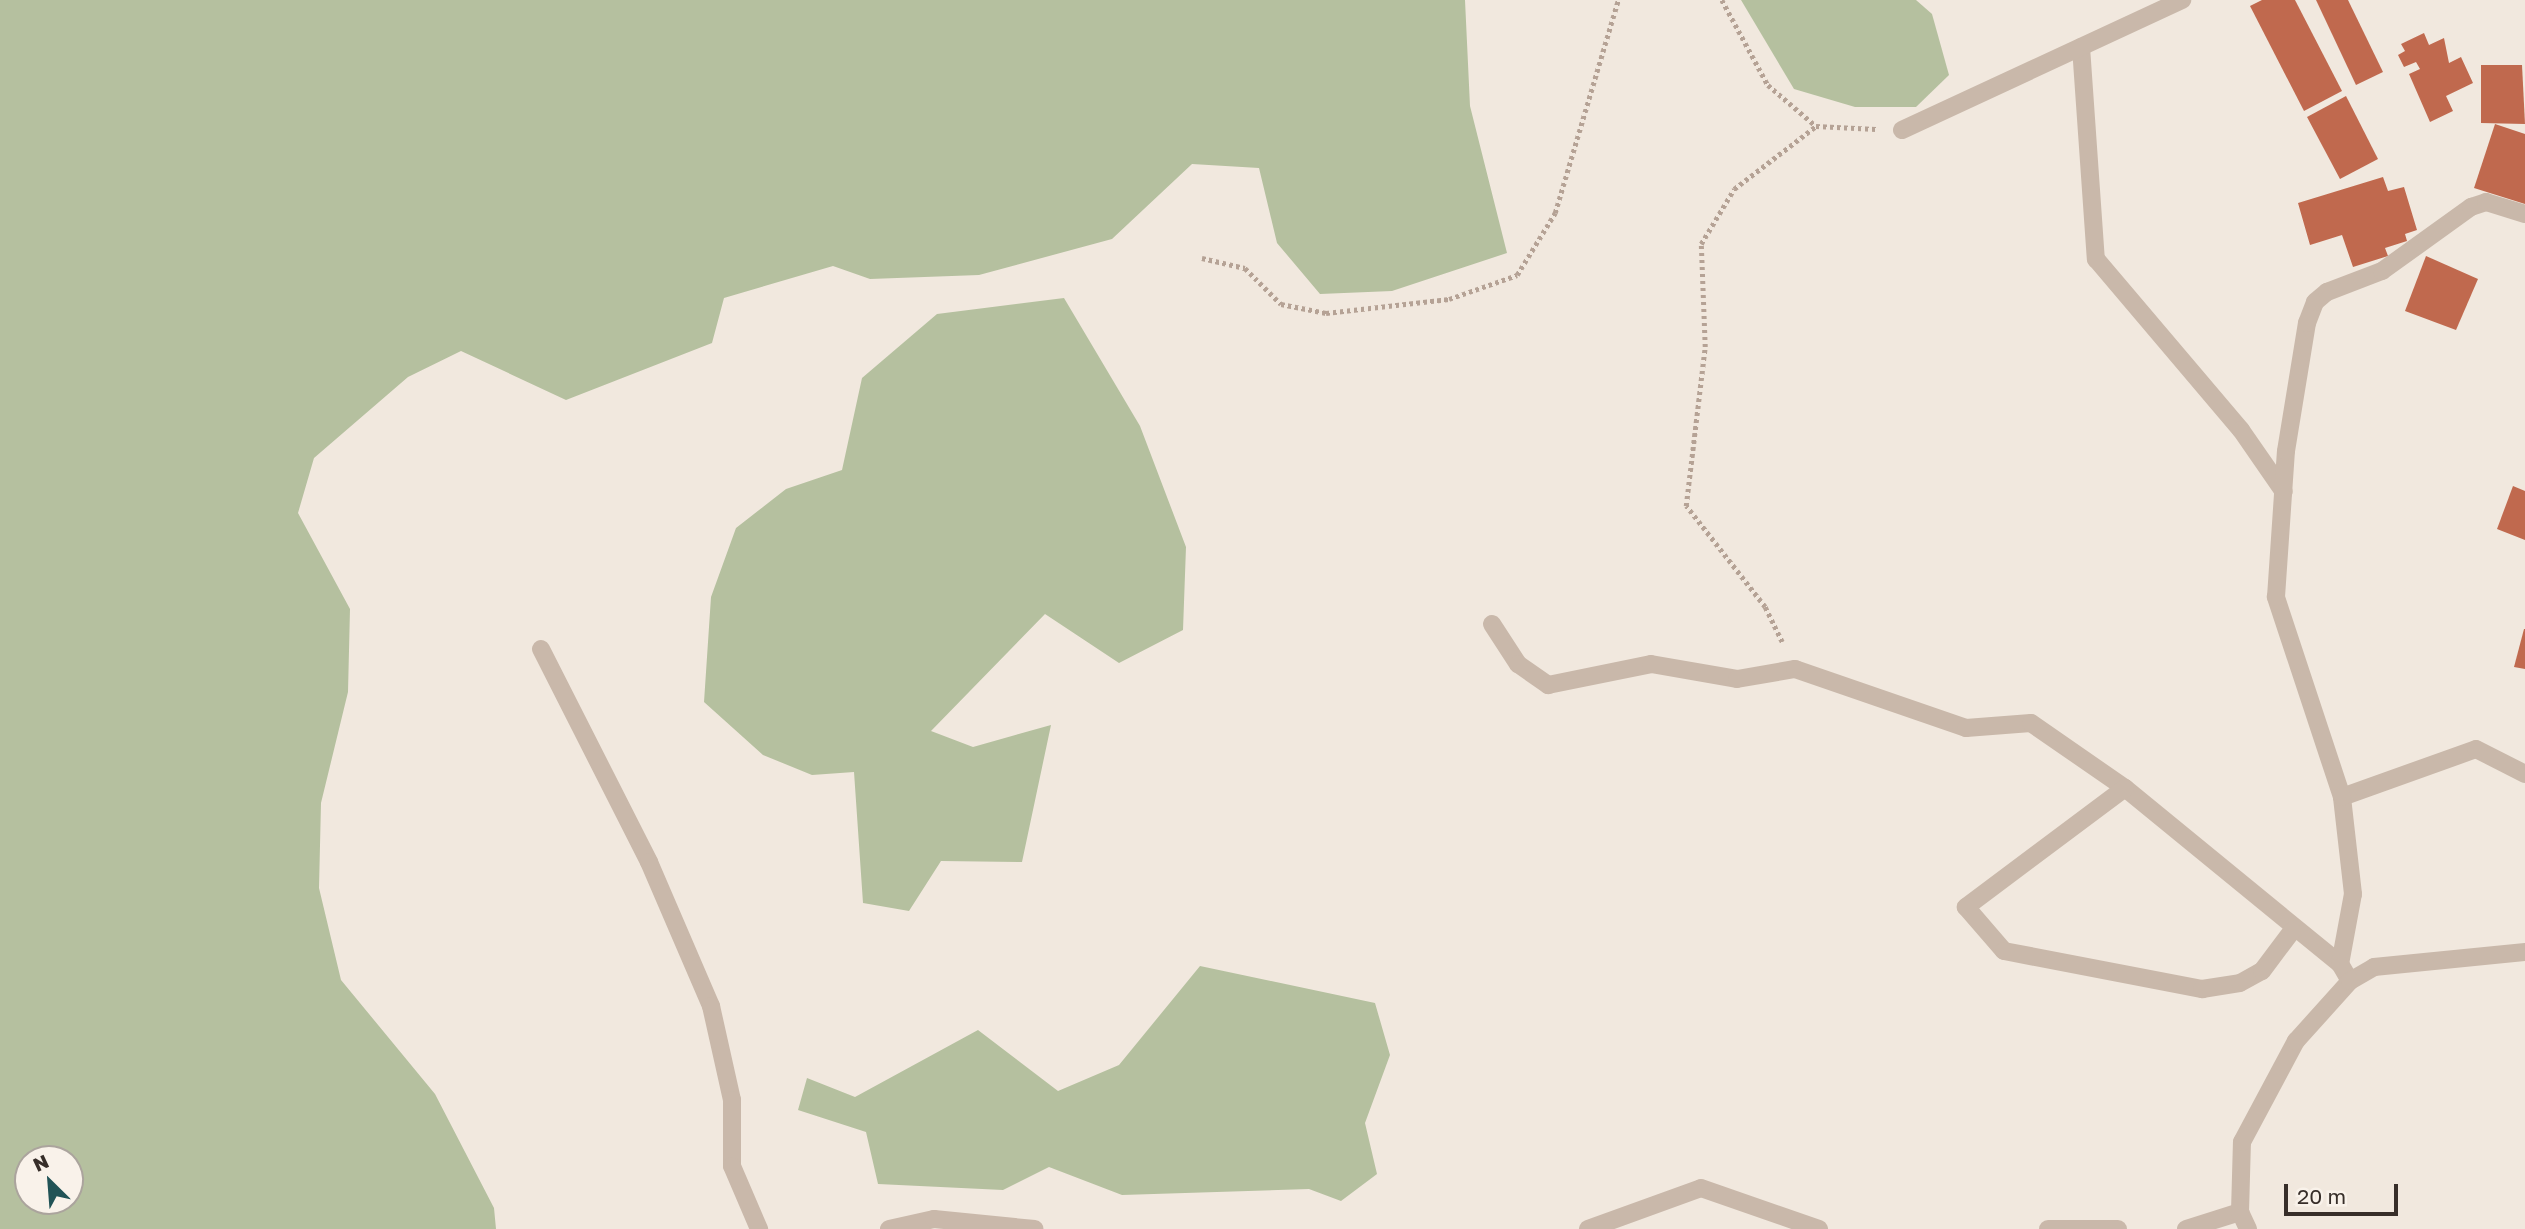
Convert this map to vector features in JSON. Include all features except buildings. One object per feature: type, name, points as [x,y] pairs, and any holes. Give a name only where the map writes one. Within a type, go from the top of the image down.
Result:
[{"type":"street","points":[[1902,130],[2182,0]]},
{"type":"street","points":[[2081,47],[2096,259],[2241,430],[2284,492]]},
{"type":"street","points":[[2340,964],[2353,894],[2342,797],[2276,597],[2284,492],[2299,368],[2315,302],[2389,267],[2471,207],[2486,202],[2525,214]]},
{"type":"street","points":[[1492,624],[1518,664],[1548,685],[1651,664],[1737,679],[1795,669],[1966,728],[2031,723],[2125,788],[2292,931],[2340,964],[2350,981]]},
{"type":"street","points":[[541,649],[649,862],[711,1006],[732,1100],[732,1166],[759,1229]]},
{"type":"street","points":[[2342,797],[2476,749],[2525,774]]},
{"type":"street","points":[[2125,788],[1966,907],[2004,951],[2202,989],[2241,984],[2262,971],[2292,931]]},
{"type":"street","points":[[2248,1229],[2240,1212],[2242,1142],[2264,1094],[2296,1041],[2350,981],[2374,967],[2525,952]]},
{"type":"street","points":[[1588,1229],[1701,1188],[1819,1229]]},
{"type":"street","points":[[2186,1229],[2240,1212]]},
{"type":"street","points":[[889,1229],[934,1219],[1035,1229]]},
{"type":"street","points":[[2048,1229],[2118,1229]]},
{"type":"path","points":[[1202,258],[1245,268],[1281,304],[1326,313],[1449,299],[1517,275],[1555,213],[1618,0]]},
{"type":"path","points":[[1722,0],[1769,85],[1816,126],[1902,130]]},
{"type":"path","points":[[1795,669],[1765,607],[1686,506],[1705,347],[1701,244],[1734,189],[1816,126]]},
{"type":"green space","points":[[0,0],[1465,0],[1470,106],[1507,253],[1392,291],[1320,294],[1277,243],[1259,168],[1192,164],[1112,239],[979,275],[870,279],[833,266],[724,298],[712,343],[566,400],[461,351],[408,377],[314,458],[298,513],[350,609],[348,692],[321,803],[319,888],[341,980],[435,1094],[494,1208],[496,1229],[0,1229]]},
{"type":"green space","points":[[1741,0],[1916,0],[1932,14],[1949,75],[1916,107],[1855,107],[1794,89]]},
{"type":"green space","points":[[1064,298],[1140,426],[1186,547],[1183,630],[1119,663],[1045,614],[931,731],[973,747],[1051,725],[1022,862],[941,861],[909,911],[863,903],[854,772],[812,775],[763,755],[704,702],[711,597],[736,528],[786,489],[842,470],[862,378],[937,314]]},
{"type":"green space","points":[[1200,966],[1375,1003],[1390,1055],[1365,1123],[1377,1174],[1341,1201],[1309,1189],[1122,1195],[1049,1167],[1003,1190],[878,1184],[866,1132],[798,1110],[807,1078],[855,1097],[978,1030],[1058,1091],[1119,1065]]}]
